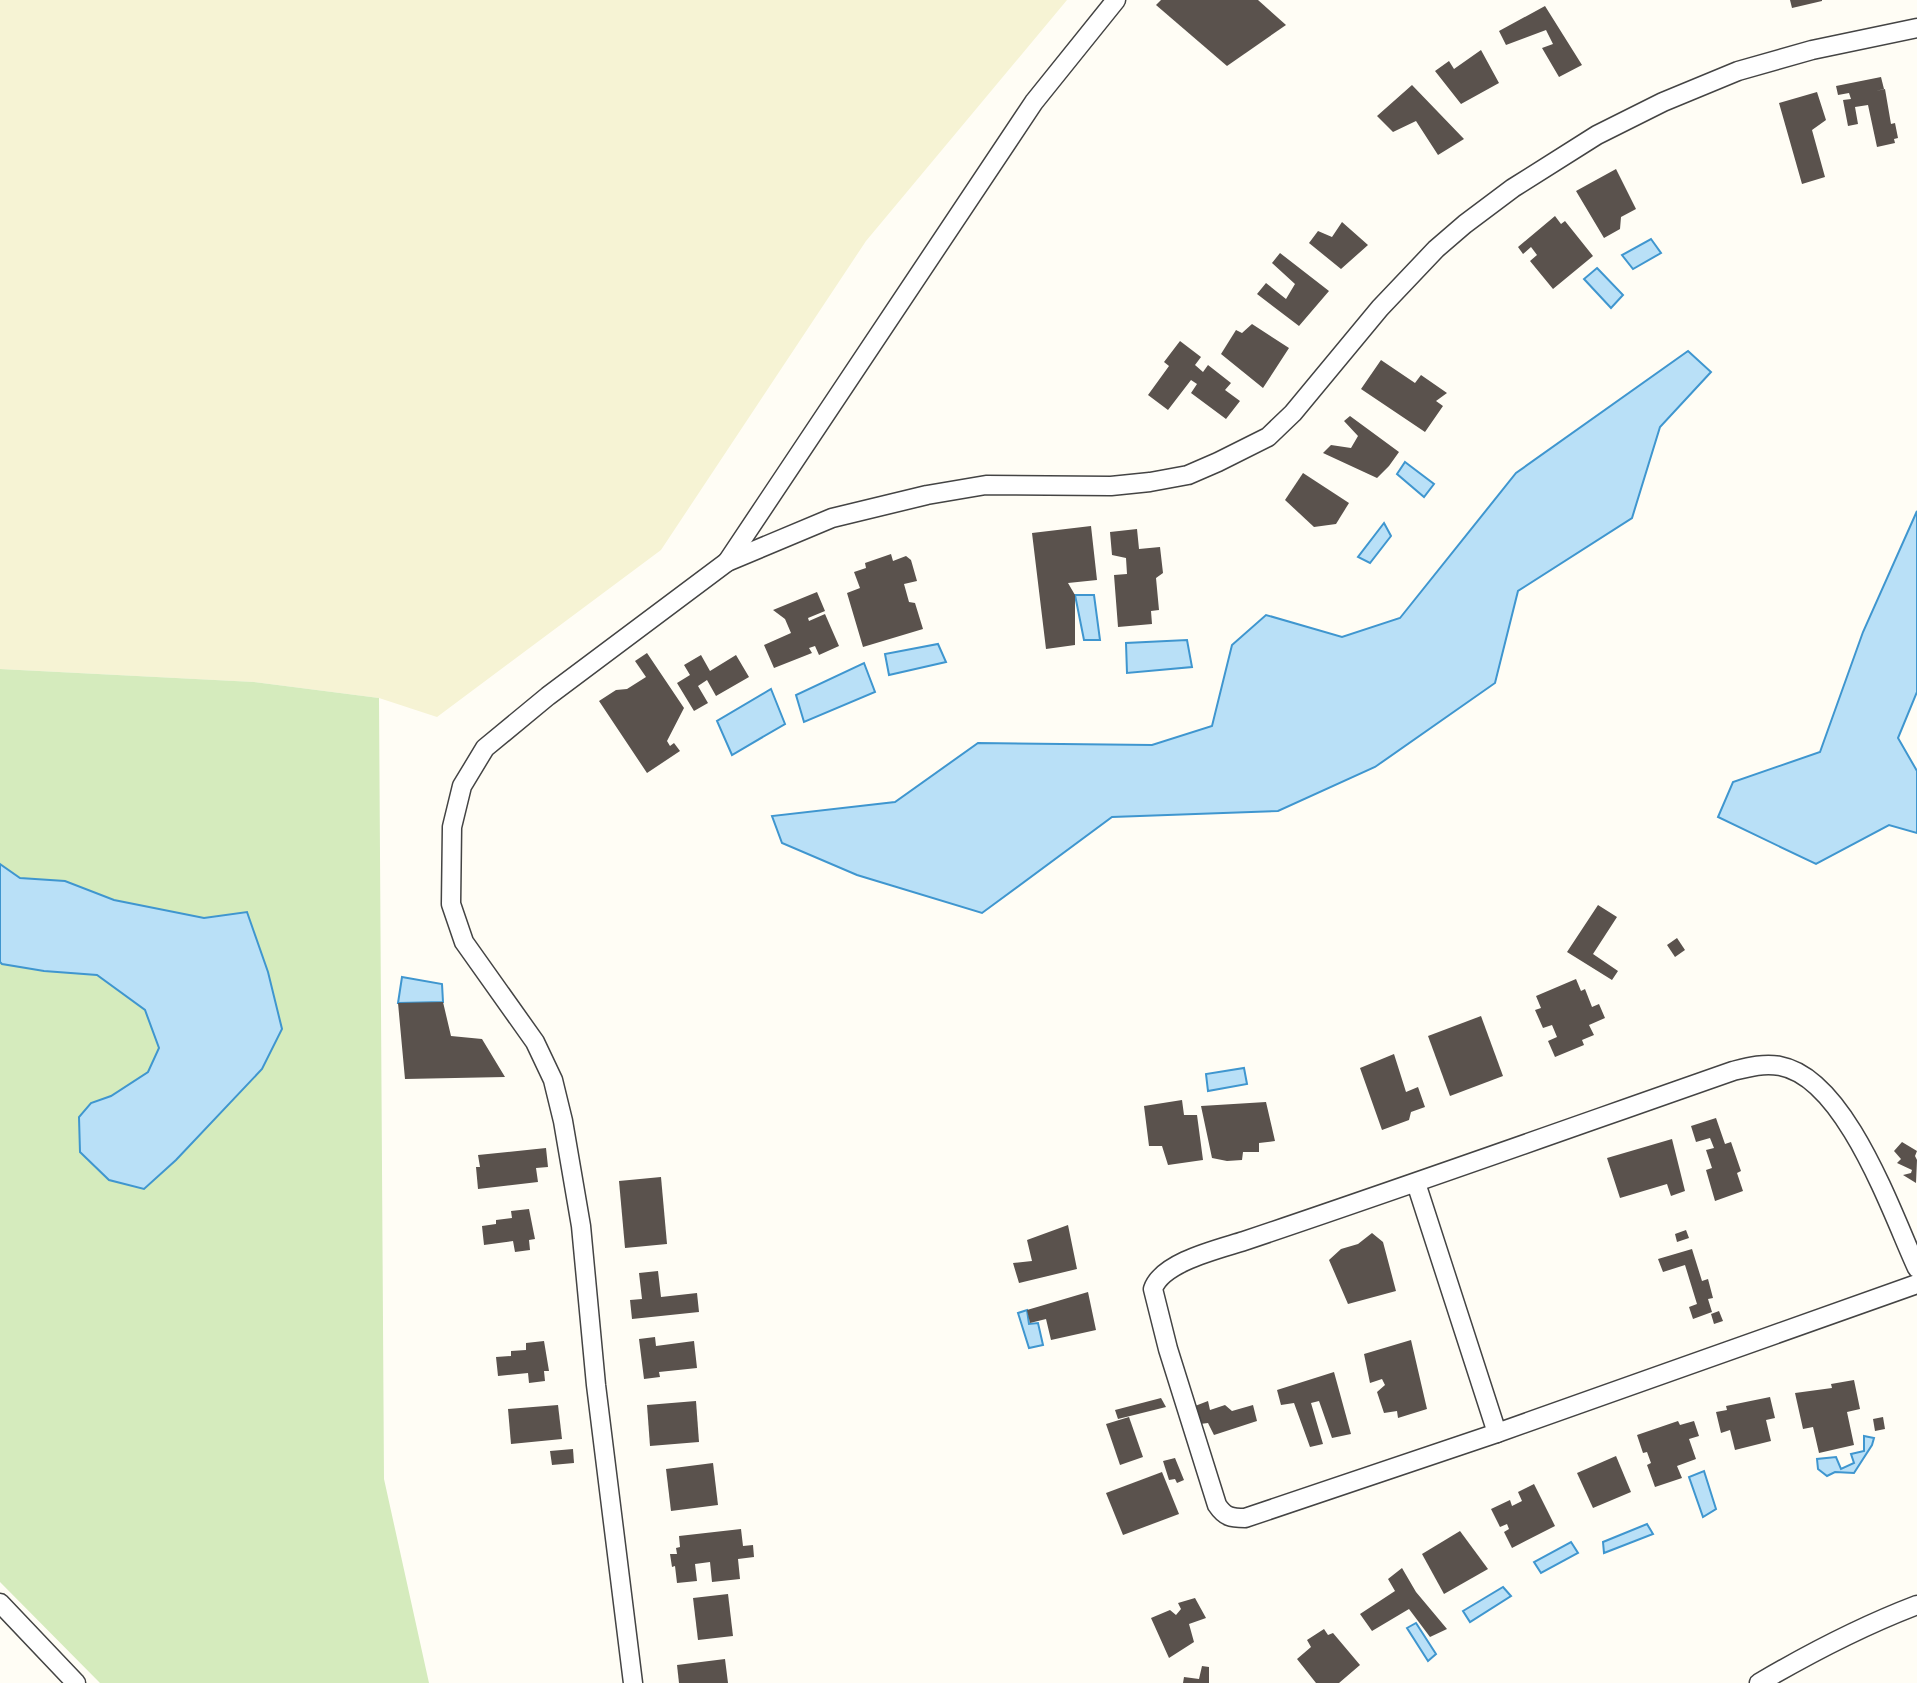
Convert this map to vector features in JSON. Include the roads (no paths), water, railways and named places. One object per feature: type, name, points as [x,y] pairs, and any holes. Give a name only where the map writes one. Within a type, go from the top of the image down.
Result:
[{"type":"street","points":[[727,562],[1034,102],[1116,0]]},
{"type":"street","points":[[633,1683],[596,1385],[581,1226],[563,1121],[553,1080],[535,1042],[464,942],[451,904],[452,827],[462,786],[485,748],[548,696],[727,562],[832,519],[927,495],[986,485],[1111,486],[1188,475],[1268,437],[1293,413],[1380,308],[1436,249],[1513,188],[1597,135],[1663,102],[1738,71],[1812,50],[1917,27]]},
{"type":"street","points":[[1917,1268],[1912,1247],[1848,1122],[1811,1081],[1795,1070],[1759,1065],[1733,1071],[1203,1255],[1160,1276],[1153,1289],[1168,1349],[1217,1504],[1223,1513],[1231,1518],[1257,1516],[1917,1284]]},
{"type":"street","points":[[1416,1183],[1497,1433]]},
{"type":"street","points":[[0,1603],[76,1683]]},
{"type":"street","points":[[1759,1683],[1814,1652],[1883,1618],[1917,1605]]},
{"type":"water","points":[[1651,239],[1661,253],[1633,269],[1622,255]]},
{"type":"water","points":[[1597,268],[1623,295],[1611,308],[1584,279]]},
{"type":"water","points":[[1688,351],[1711,372],[1660,427],[1632,518],[1518,591],[1495,683],[1375,767],[1278,811],[1112,817],[982,913],[857,875],[782,843],[772,816],[895,802],[978,743],[1152,745],[1212,726],[1232,645],[1266,615],[1342,637],[1400,618],[1516,473]]},
{"type":"water","points":[[1405,462],[1434,484],[1424,497],[1397,474]]},
{"type":"water","points":[[1917,511],[1917,692],[1898,738],[1917,771],[1917,833],[1889,825],[1816,864],[1718,817],[1733,782],[1820,752],[1863,632]]},
{"type":"water","points":[[1384,523],[1391,536],[1370,563],[1358,557]]},
{"type":"water","points":[[1075,595],[1094,595],[1100,640],[1084,640]]},
{"type":"water","points":[[1187,640],[1192,667],[1127,673],[1126,643]]},
{"type":"water","points":[[938,644],[946,662],[889,675],[885,654]]},
{"type":"water","points":[[864,663],[875,692],[804,722],[796,695]]},
{"type":"water","points":[[771,689],[785,724],[732,755],[717,721]]},
{"type":"water","points":[[0,864],[20,878],[65,881],[114,900],[204,918],[247,912],[268,972],[282,1029],[262,1069],[176,1160],[144,1189],[109,1180],[80,1152],[79,1117],[91,1103],[111,1096],[148,1072],[159,1048],[145,1010],[97,975],[44,971],[0,962]]},
{"type":"water","points":[[402,977],[442,984],[443,1002],[398,1003]]},
{"type":"water","points":[[1244,1068],[1247,1084],[1208,1091],[1206,1074]]},
{"type":"water","points":[[1027,1310],[1029,1324],[1038,1323],[1043,1345],[1029,1348],[1018,1313]]},
{"type":"water","points":[[1864,1436],[1874,1438],[1854,1473],[1835,1472],[1827,1476],[1818,1469],[1817,1459],[1836,1457],[1841,1469],[1854,1463],[1851,1454],[1864,1451]]},
{"type":"water","points":[[1704,1471],[1716,1509],[1703,1517],[1689,1477]]},
{"type":"water","points":[[1647,1524],[1653,1534],[1604,1553],[1603,1542]]},
{"type":"water","points":[[1571,1542],[1578,1553],[1541,1573],[1534,1562]]},
{"type":"water","points":[[1503,1587],[1511,1596],[1470,1622],[1463,1611]]},
{"type":"water","points":[[1416,1623],[1436,1654],[1428,1661],[1407,1628]]}]
